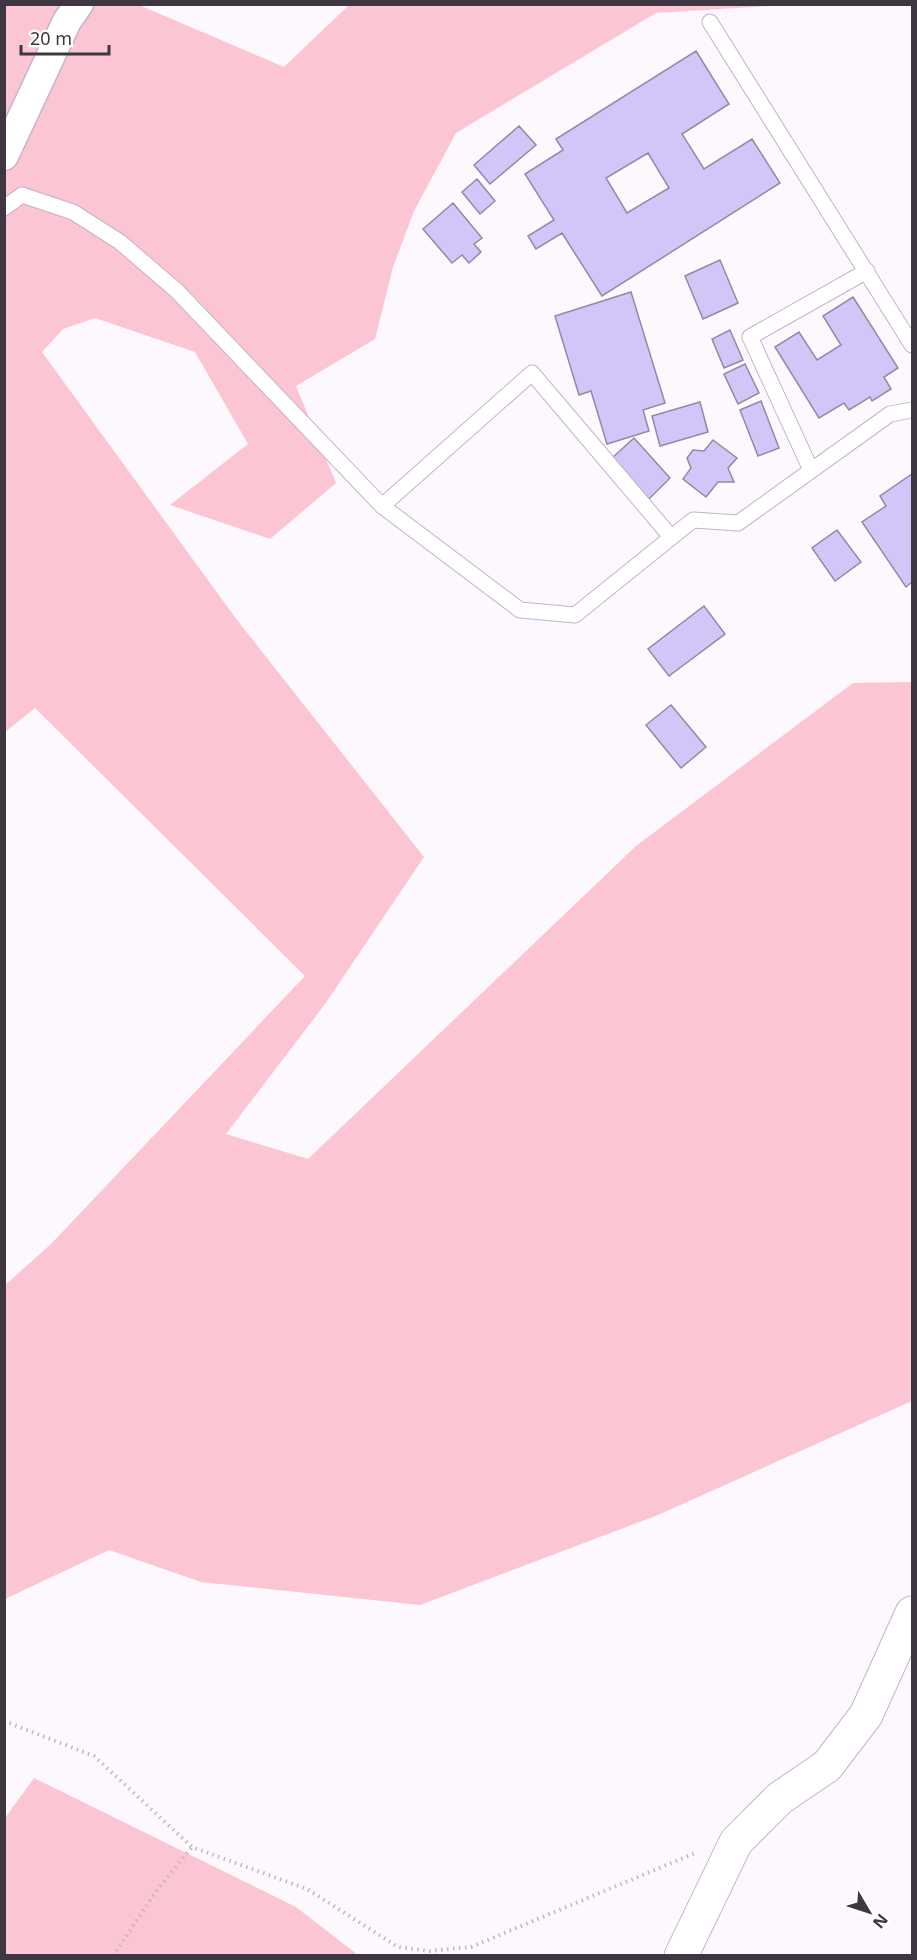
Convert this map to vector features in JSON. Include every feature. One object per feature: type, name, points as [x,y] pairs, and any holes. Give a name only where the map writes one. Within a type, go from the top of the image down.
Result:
[{"type":"street","points":[[4,156],[67,21],[79,4]]},
{"type":"street","points":[[681,1956],[736,1842],[780,1798],[826,1766],[866,1715],[912,1613]]},
{"type":"lane","points":[[710,22],[912,345]]},
{"type":"lane","points":[[4,208],[22,195],[73,212],[120,242],[177,291],[382,506],[520,610],[575,615],[693,520],[738,523],[890,414],[912,410]]},
{"type":"lane","points":[[811,470],[750,337],[867,271]]},
{"type":"lane","points":[[382,506],[532,373],[671,537]]},
{"type":"path","points":[[4,1721],[94,1756],[192,1847],[306,1889],[398,1947],[430,1951],[471,1947],[697,1852],[736,1842]]},
{"type":"path","points":[[113,1956],[156,1890],[192,1847]]},
{"type":"shaded area","points":[[5,5],[139,5],[284,67],[349,5],[786,5],[656,13],[456,133],[414,211],[393,267],[375,339],[296,386],[336,483],[270,539],[170,505],[248,444],[195,352],[95,318],[63,329],[42,352],[237,620],[424,857],[325,1004],[226,1134],[308,1159],[636,846],[853,683],[912,682],[912,1401],[658,1515],[420,1605],[201,1582],[109,1550],[5,1599],[4,1286],[51,1244],[305,976],[35,708],[5,732]]},
{"type":"shaded area","points":[[34,1778],[296,1907],[358,1955],[5,1955],[5,1818]]},
{"type":"building","points":[[696,51],[729,104],[682,134],[704,169],[752,139],[780,183],[602,296],[562,233],[536,249],[528,236],[554,220],[525,174],[563,150],[556,139]],"holes":[[[648,153],[669,188],[627,213],[606,178]]]},
{"type":"building","points":[[519,126],[536,145],[490,184],[474,165]]},
{"type":"building","points":[[477,179],[495,201],[480,214],[462,192]]},
{"type":"building","points":[[453,203],[482,238],[474,244],[481,252],[469,263],[462,255],[452,263],[423,229]]},
{"type":"building","points":[[720,260],[738,303],[703,319],[685,276]]},
{"type":"building","points":[[631,292],[665,403],[643,410],[649,431],[607,444],[591,391],[579,395],[555,316]]},
{"type":"building","points":[[853,297],[898,368],[884,377],[891,389],[872,401],[870,397],[849,410],[844,403],[819,418],[775,347],[799,332],[817,360],[841,345],[823,316]]},
{"type":"building","points":[[730,330],[743,360],[724,368],[712,339]]},
{"type":"building","points":[[745,364],[759,393],[738,404],[724,374]]},
{"type":"building","points":[[761,401],[779,448],[758,456],[740,410]]},
{"type":"building","points":[[700,402],[708,432],[660,446],[652,416]]},
{"type":"building","points":[[634,438],[670,478],[649,499],[612,458]]},
{"type":"building","points":[[713,440],[737,458],[728,468],[734,482],[718,482],[706,497],[683,479],[691,468],[687,458],[693,450],[704,451]]},
{"type":"building","points":[[912,474],[912,582],[906,587],[862,522],[886,506],[880,496]]},
{"type":"building","points":[[837,530],[861,562],[835,581],[812,548]]},
{"type":"building","points":[[704,606],[725,634],[669,676],[648,649]]},
{"type":"building","points":[[671,705],[706,747],[681,768],[646,725]]}]
